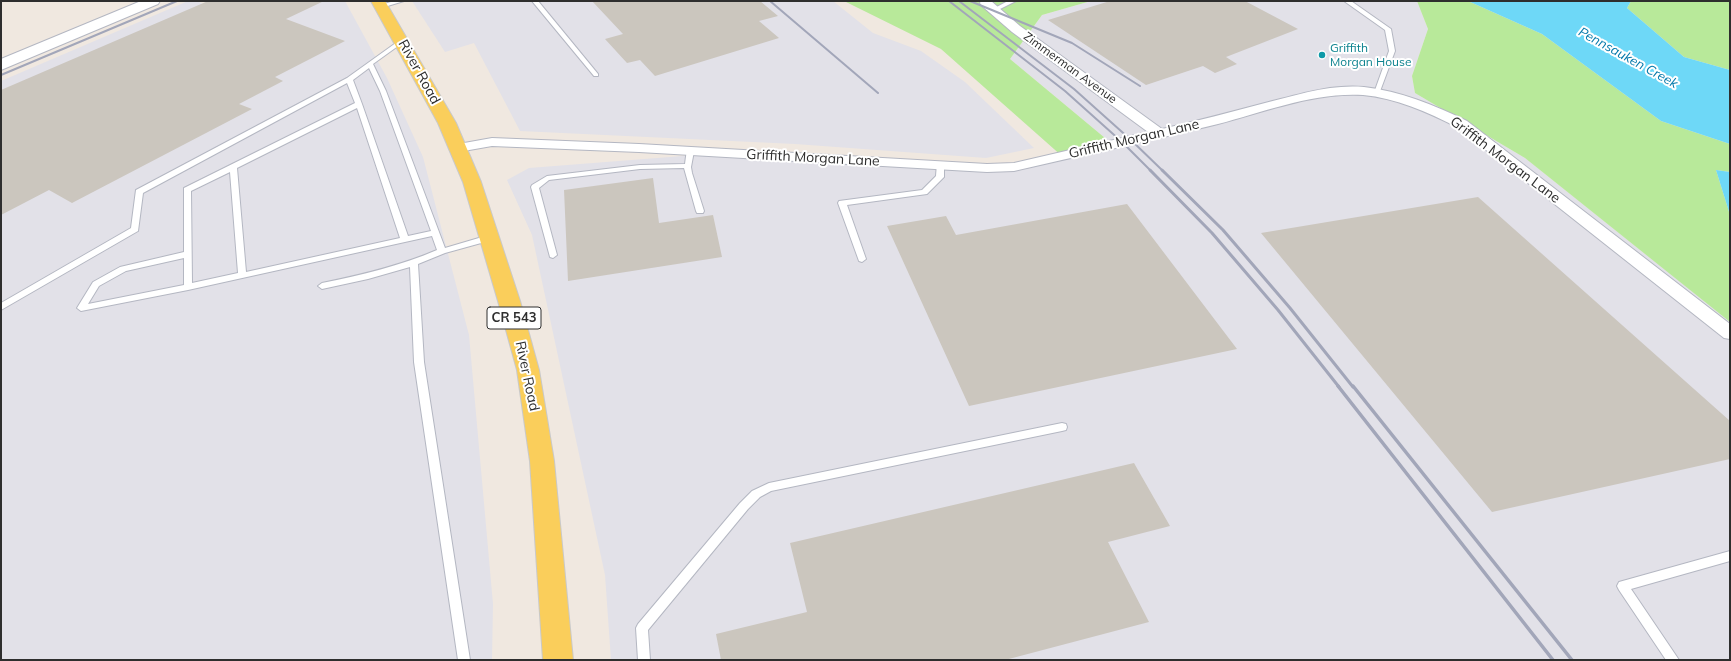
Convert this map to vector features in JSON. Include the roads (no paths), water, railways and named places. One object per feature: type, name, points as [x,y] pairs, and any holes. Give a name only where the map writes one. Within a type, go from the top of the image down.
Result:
[{"type":"main road","name":"River Road","points":[[387,3],[402,41],[447,123],[472,182],[509,301],[528,370],[542,461],[558,660]]},
{"type":"street","points":[[1,65],[153,1]]},
{"type":"street","name":"Zimmerman Avenue","points":[[988,5],[1016,29],[1159,132]]},
{"type":"street","name":"Griffith Morgan Lane","points":[[458,148],[492,142],[689,158],[940,165],[987,168],[1014,167],[1211,121],[1325,92],[1348,91],[1377,93],[1410,101],[1462,124],[1730,333]]},
{"type":"lane","points":[[535,1],[596,75]]},
{"type":"lane","points":[[988,5],[1013,1]]},
{"type":"lane","points":[[1347,1],[1388,29],[1392,51],[1377,93]]},
{"type":"lane","points":[[1,307],[135,229],[139,192],[349,79],[402,41]]},
{"type":"lane","points":[[370,64],[383,91],[442,250]]},
{"type":"lane","points":[[349,79],[359,104],[405,240]]},
{"type":"lane","points":[[188,287],[187,190],[359,104]]},
{"type":"lane","points":[[553,255],[535,187],[547,178],[640,167],[689,158],[688,174],[700,211]]},
{"type":"lane","points":[[862,259],[842,204],[924,192],[940,177],[940,165]]},
{"type":"lane","points":[[233,167],[242,275]]},
{"type":"lane","points":[[188,254],[123,269],[96,284],[81,308],[188,287],[435,233]]},
{"type":"lane","points":[[322,286],[400,268],[442,250],[489,238]]},
{"type":"lane","points":[[414,263],[419,362],[464,660]]},
{"type":"lane","points":[[644,660],[642,628],[733,519],[756,494],[769,487],[1062,427]]},
{"type":"lane","points":[[1673,660],[1623,586],[1730,556]]},
{"type":"water","name":"Pennsauken Creek","points":[[1468,1],[1631,1],[1627,8],[1684,57],[1730,70],[1730,144],[1661,121],[1542,34]]},
{"type":"water","points":[[1716,170],[1730,172],[1730,215]]},
{"type":"railway","points":[[1,75],[177,1]]},
{"type":"railway","points":[[770,1],[878,93]]},
{"type":"railway","points":[[949,1],[1065,91],[1122,142],[1150,170]]},
{"type":"railway","points":[[959,1],[1074,89],[1163,171]]},
{"type":"railway","points":[[970,1],[1072,43],[1140,86]]},
{"type":"railway","points":[[1150,170],[1212,233],[1278,310],[1339,387]]},
{"type":"railway","points":[[1162,170],[1223,230],[1290,308],[1353,387]]},
{"type":"railway","points":[[1338,386],[1553,660]]},
{"type":"railway","points":[[1353,386],[1572,660]]},
{"type":"place","name":"Griffith Morgan House","points":[[1322,55]]}]
